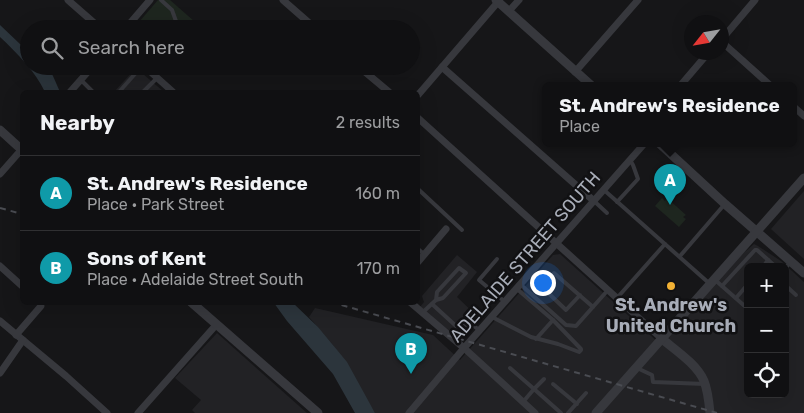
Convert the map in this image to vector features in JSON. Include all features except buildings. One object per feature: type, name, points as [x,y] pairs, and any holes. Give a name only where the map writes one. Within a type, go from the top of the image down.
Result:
[{"type":"street","points":[[68,0],[91,20]]},
{"type":"street","points":[[133,20],[150,0]]},
{"type":"street","points":[[283,0],[306,20]]},
{"type":"street","points":[[509,11],[519,0]]},
{"type":"street","points":[[575,72],[638,0]]},
{"type":"street","points":[[729,32],[755,0]]},
{"type":"street","points":[[420,93],[497,1],[587,82]]},
{"type":"street","points":[[729,47],[767,82]]},
{"type":"street","points":[[684,82],[703,60]]},
{"type":"street","points":[[442,67],[594,201]]},
{"type":"street","points":[[72,90],[85,75]]},
{"type":"street","points":[[154,75],[171,90]]},
{"type":"street","points":[[368,75],[386,90]]},
{"type":"street","points":[[420,120],[697,368],[705,384],[709,398],[710,413]]},
{"type":"street","points":[[0,130],[20,148]]},
{"type":"street","name":"ADELAIDE STREET SOUTH","points":[[409,413],[641,147]]},
{"type":"street","points":[[663,147],[725,204],[804,272]]},
{"type":"street","points":[[0,174],[20,152]]},
{"type":"street","points":[[601,411],[662,338],[804,178]]},
{"type":"street","points":[[420,259],[446,230]]},
{"type":"street","points":[[0,266],[20,284]]},
{"type":"street","points":[[16,335],[41,305]]},
{"type":"street","points":[[194,305],[318,413]]},
{"type":"street","points":[[413,305],[536,413]]},
{"type":"street","points":[[0,321],[107,413]]},
{"type":"street","points":[[138,413],[216,324]]},
{"type":"street","points":[[0,373],[23,340]]},
{"type":"lane","points":[[161,0],[172,10],[176,20]]},
{"type":"lane","points":[[121,90],[135,75]]},
{"type":"lane","points":[[145,90],[157,78]]},
{"type":"lane","points":[[81,80],[91,90]]},
{"type":"lane","points":[[618,202],[638,179],[630,160]]},
{"type":"lane","points":[[604,190],[680,256],[712,281],[722,286],[747,308]]},
{"type":"lane","points":[[420,191],[462,230]]},
{"type":"lane","points":[[594,201],[607,213]]},
{"type":"lane","points":[[680,256],[725,204]]},
{"type":"lane","points":[[446,230],[453,222]]},
{"type":"lane","points":[[617,298],[666,244]]},
{"type":"lane","points":[[722,286],[755,250],[771,263]]},
{"type":"lane","points":[[420,251],[424,254]]},
{"type":"lane","points":[[497,259],[479,280],[505,302]]},
{"type":"lane","points":[[422,313],[436,300],[443,298],[466,273],[459,268],[437,292],[436,300]]},
{"type":"lane","points":[[580,295],[566,310],[542,287],[554,273],[580,295],[593,307]]},
{"type":"lane","points":[[519,287],[566,325],[576,326],[608,290]]},
{"type":"lane","points":[[492,316],[536,339],[580,352],[581,349],[519,287]]},
{"type":"lane","points":[[736,298],[744,289]]},
{"type":"lane","points":[[789,289],[796,295]]},
{"type":"lane","points":[[432,304],[456,326],[466,325],[470,322],[480,330]]},
{"type":"lane","points":[[536,339],[553,320]]},
{"type":"lane","points":[[510,368],[561,413]]},
{"type":"lane","points":[[637,368],[652,376],[653,382],[705,384]]},
{"type":"lane","points":[[524,402],[544,379]]},
{"type":"lane","points":[[554,384],[577,404]]},
{"type":"lane","points":[[568,413],[586,393]]},
{"type":"shaded area","points":[[158,0],[170,0],[193,20],[141,20]]},
{"type":"shaded area","points":[[0,25],[20,44],[20,57],[19,56],[0,37]]},
{"type":"shaded area","points":[[35,75],[52,75],[59,90],[44,90]]},
{"type":"shaded area","points":[[130,75],[144,75],[162,90],[116,90]]},
{"type":"shaded area","points":[[804,191],[804,259],[771,229]]},
{"type":"shaded area","points":[[662,198],[665,201],[667,198],[686,215],[683,217],[686,219],[679,227],[655,206]]},
{"type":"shaded area","points":[[754,244],[783,263],[744,263],[744,398],[789,398],[789,268],[804,282],[804,413],[375,413],[332,344],[309,317],[315,308],[433,335],[460,360],[553,255],[560,254],[660,344],[734,261]]},
{"type":"shaded area","points":[[457,255],[477,272],[457,297],[481,320],[471,331],[463,334],[452,332],[443,327],[420,307],[424,302],[422,296]]},
{"type":"shaded area","points":[[275,305],[295,305],[318,327],[347,362],[375,413],[355,413],[333,374]]},
{"type":"shaded area","points":[[217,333],[307,413],[195,413],[192,410],[201,400],[175,378]]},
{"type":"railway","points":[[0,208],[20,213]]},
{"type":"railway","points":[[341,305],[717,413]]},
{"type":"place","name":"St. Andrew's Residence","points":[[670,205]]},
{"type":"place","name":"St. Andrew's United Church","points":[[671,286]]},
{"type":"place","name":"Sons of Kent","points":[[411,374]]}]
